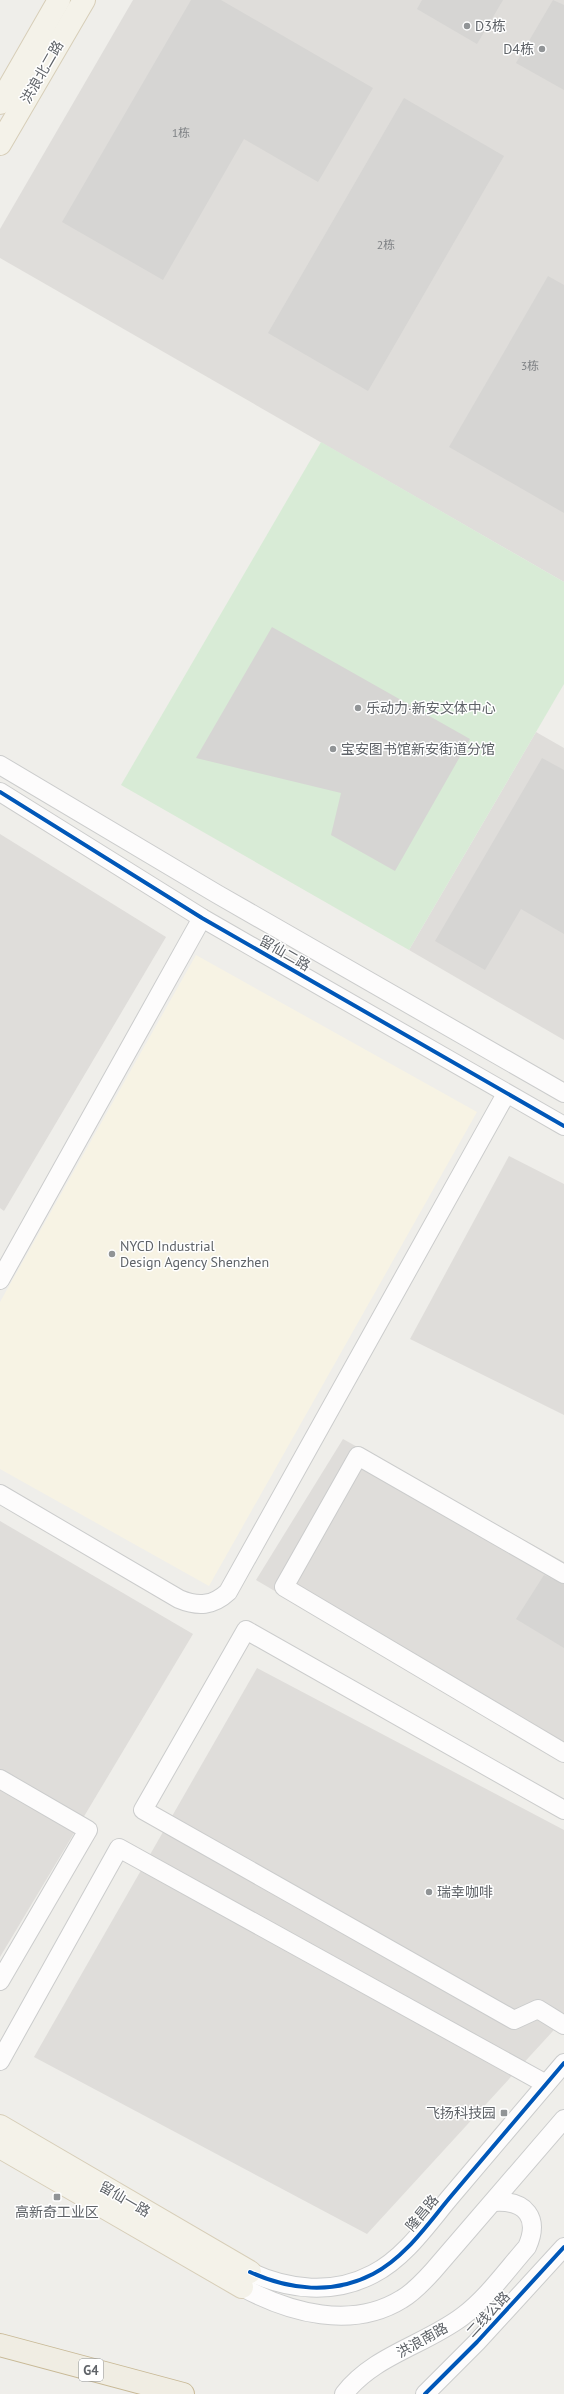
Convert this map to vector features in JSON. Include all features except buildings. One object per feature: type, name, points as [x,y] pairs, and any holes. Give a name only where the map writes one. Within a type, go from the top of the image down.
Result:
[{"type":"highway","name":"G4","points":[[0,2345],[183,2394]]},
{"type":"main road","name":"洪浪北二路","points":[[0,103],[72,2]]},
{"type":"main road","name":"洪浪北二路","points":[[0,144],[72,2]]},
{"type":"main road","name":"留仙一路","points":[[0,2126],[246,2279]]},
{"type":"main road","name":"留仙一路","points":[[0,2147],[246,2279]]},
{"type":"street","name":"留仙二路","points":[[0,765],[224,898],[564,1093]]},
{"type":"street","name":"留仙二路","points":[[0,792],[202,918],[564,1126]]},
{"type":"street","points":[[0,1280],[202,918]]},
{"type":"street","points":[[0,1494],[179,1599],[193,1605],[219,1600],[228,1592],[506,1094]]},
{"type":"street","points":[[564,1574],[358,1456],[284,1587],[564,1752]]},
{"type":"street","points":[[564,1810],[246,1630],[143,1810],[514,2020],[538,2009],[564,2025]]},
{"type":"street","points":[[0,1779],[88,1830],[0,1981]]},
{"type":"street","points":[[0,2061],[119,1848],[546,2084]]},
{"type":"street","name":"隆昌路","points":[[246,2279],[313,2288],[355,2281],[386,2267],[414,2239],[564,2062]]},
{"type":"street","points":[[246,2279],[263,2299],[301,2312],[346,2315],[388,2307],[417,2288],[494,2202],[564,2119]]},
{"type":"street","name":"洪浪南路","points":[[344,2394],[352,2383],[376,2365],[462,2317],[478,2303],[527,2247],[532,2236],[532,2225],[529,2214],[515,2203],[494,2202]]},
{"type":"street","name":"二线公路","points":[[425,2394],[477,2342],[564,2247]]},
{"type":"shaded area","points":[[133,0],[564,0],[564,582],[0,258],[0,229]]},
{"type":"shaded area","points":[[536,732],[564,748],[564,1040],[409,950]]},
{"type":"shaded area","points":[[0,834],[166,937],[4,1211],[0,1208]]},
{"type":"shaded area","points":[[196,955],[477,1112],[209,1586],[0,1469],[0,1302]]},
{"type":"shaded area","points":[[509,1156],[564,1184],[564,1415],[410,1339]]},
{"type":"shaded area","points":[[343,1439],[564,1562],[564,1761],[256,1580]]},
{"type":"shaded area","points":[[0,1521],[193,1634],[0,1957]]},
{"type":"shaded area","points":[[257,1668],[564,1830],[564,2019],[367,2234],[34,2057]]},
{"type":"green space","name":"乐动力·新安文体中心","points":[[321,442],[564,582],[564,684],[409,950],[121,785]]},
{"type":"cycle path","points":[[0,792],[202,918],[564,1126]]},
{"type":"cycle path","points":[[250,2272],[280,2283],[311,2288],[342,2285],[358,2281],[385,2267],[406,2249],[416,2238],[564,2063]]},
{"type":"cycle path","points":[[425,2394],[477,2342],[564,2247]]},
{"type":"place","name":"D3栋","points":[[467,26]]},
{"type":"place","name":"D4栋","points":[[542,49]]},
{"type":"place","name":"乐动力·新安文体中心","points":[[358,708]]},
{"type":"place","name":"宝安图书馆新安街道分馆","points":[[333,749]]},
{"type":"place","name":"NYCD Industrial Design Agency Shenzhen","points":[[112,1254]]},
{"type":"place","name":"瑞幸咖啡","points":[[429,1892]]},
{"type":"place","name":"飞扬科技园","points":[[504,2113]]},
{"type":"place","name":"高新奇工业区","points":[[57,2197]]}]
